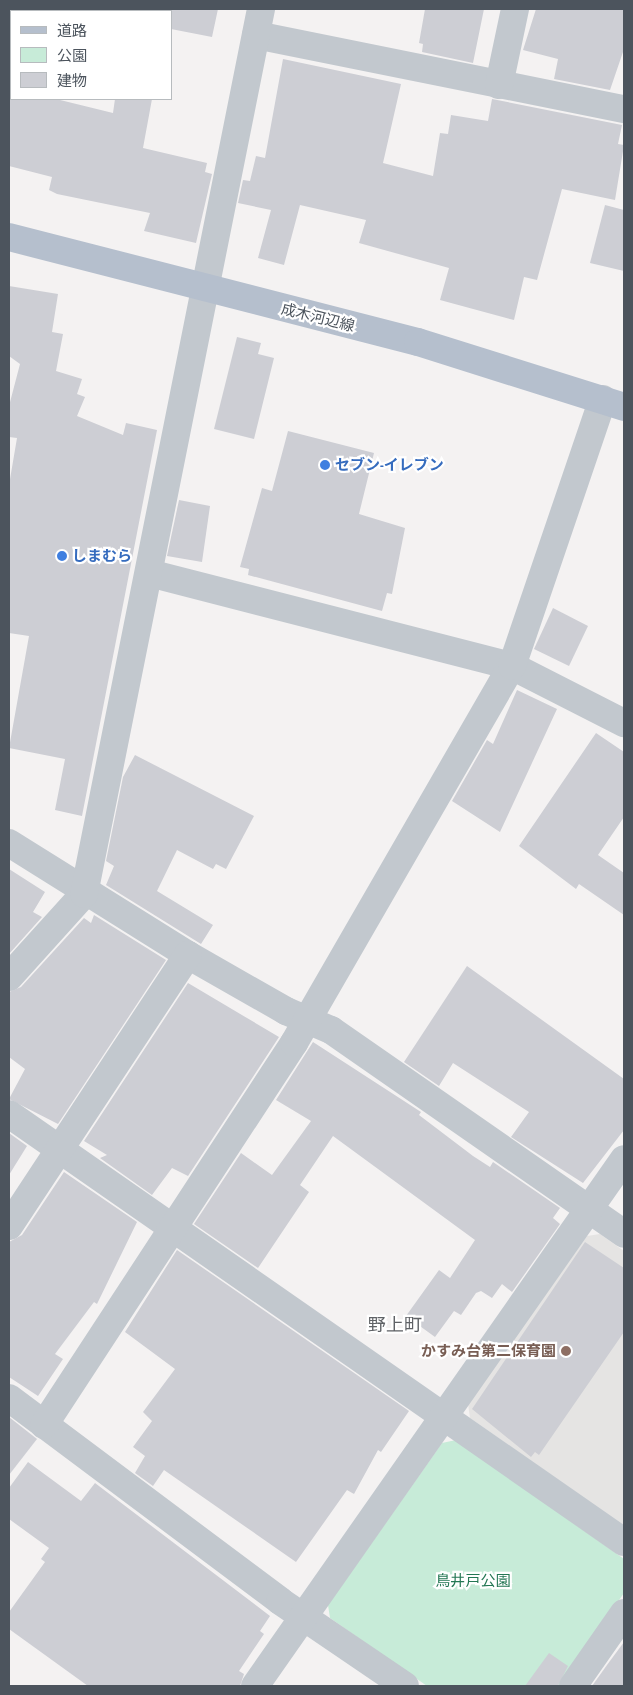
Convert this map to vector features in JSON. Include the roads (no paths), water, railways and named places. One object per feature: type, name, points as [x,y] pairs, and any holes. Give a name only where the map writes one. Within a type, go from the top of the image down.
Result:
[{"type":"main road","name":"成木河辺線","points":[[9,237],[461,354],[613,403]]},
{"type":"street","points":[[9,977],[84,894],[261,9]]},
{"type":"street","points":[[499,85],[515,9]]},
{"type":"street","points":[[256,35],[624,110]]},
{"type":"street","points":[[44,1425],[308,1019],[512,666],[613,403]]},
{"type":"street","points":[[149,573],[512,666],[624,723]]},
{"type":"street","points":[[9,842],[84,894],[188,955],[331,1030],[624,1234]]},
{"type":"street","points":[[9,1226],[59,1147],[188,955]]},
{"type":"street","points":[[9,1114],[174,1226],[624,1542]]},
{"type":"street","points":[[255,1686],[624,1159]]},
{"type":"street","points":[[9,1398],[304,1616],[406,1686]]},
{"type":"street","points":[[573,1686],[624,1613]]},
{"type":"place","name":"セブン-イレブン","points":[[325,465]]},
{"type":"place","name":"しまむら","points":[[62,556]]},
{"type":"place","name":"かすみ台第二保育園","points":[[566,1351]]},
{"type":"district","name":"野上町","points":[[395,1325]]},
{"type":"park label","name":"鳥井戸公園","points":[[473,1581]]}]
